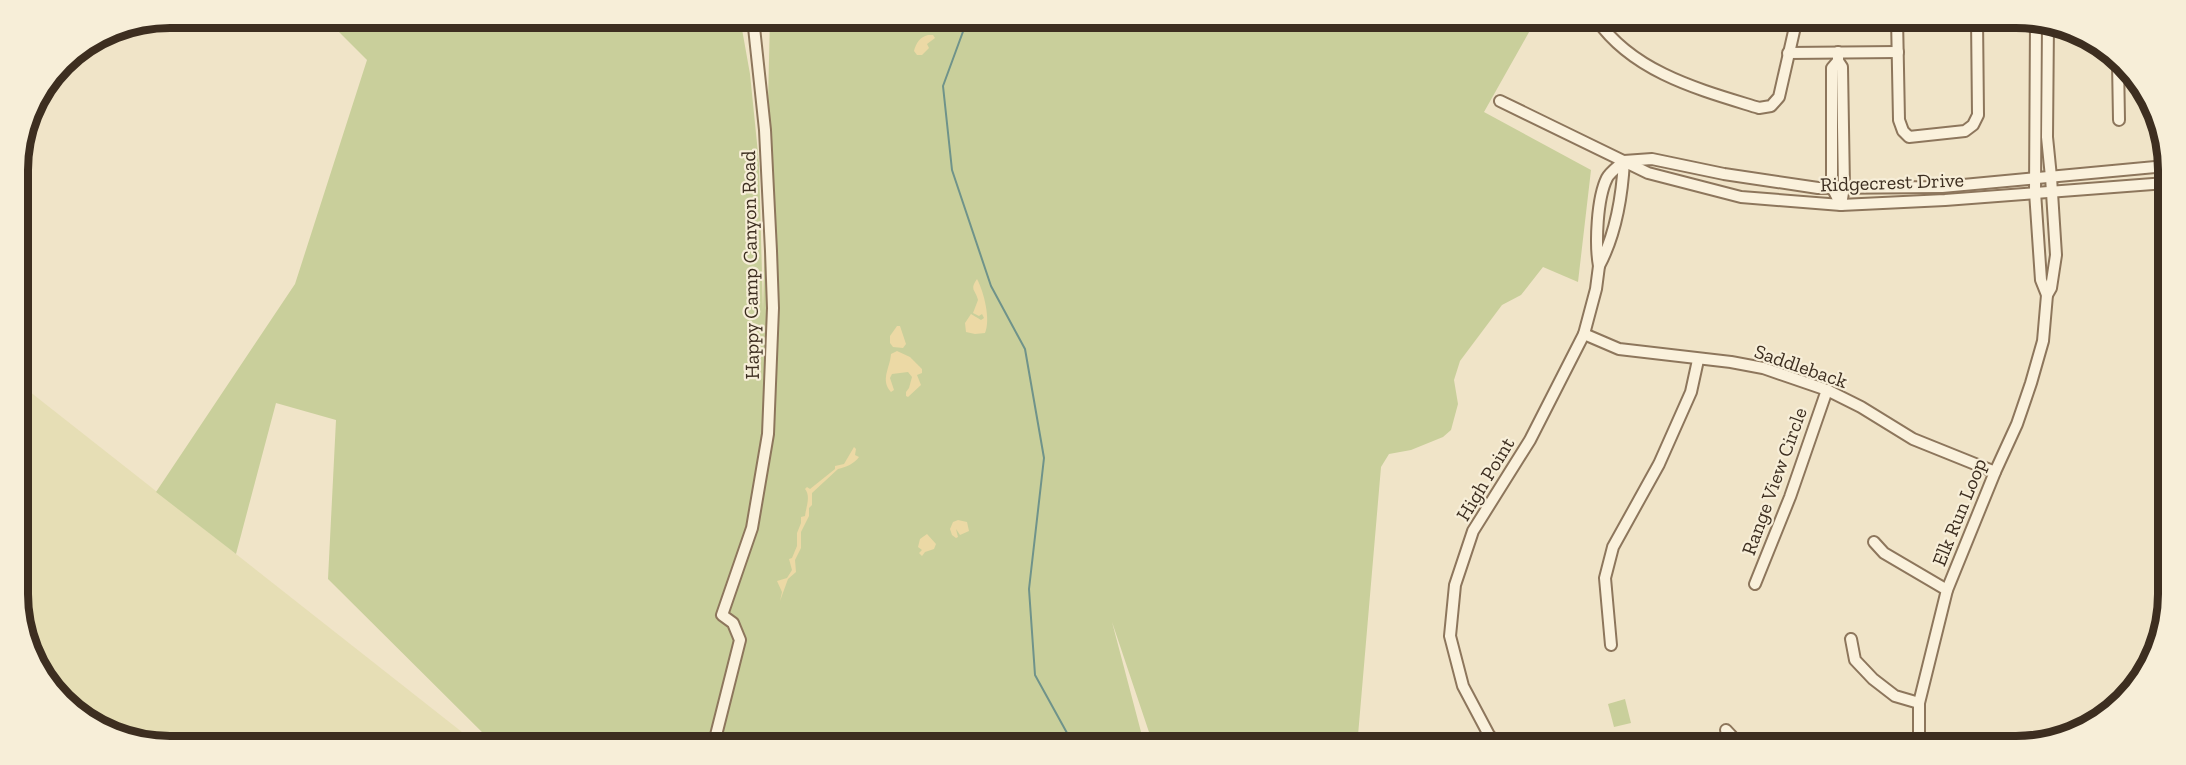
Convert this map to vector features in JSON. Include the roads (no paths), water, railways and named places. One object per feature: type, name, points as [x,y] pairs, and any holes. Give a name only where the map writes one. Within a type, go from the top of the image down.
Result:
[{"type":"street","name":"Happy Camp Canyon Road","points":[[716,736],[740,640],[733,623],[722,615],[752,528],[768,434],[773,308],[765,130],[754,28]]},
{"type":"street","points":[[1603,28],[1634,56],[1683,84],[1759,108],[1771,106],[1781,92],[1794,28]]},
{"type":"street","points":[[1897,28],[1899,120],[1903,131],[1909,137],[1965,131],[1972,125],[1978,115],[1977,28]]},
{"type":"street","name":"Elk Run Loop","points":[[2036,30],[2034,178],[2041,280],[2047,296]]},
{"type":"street","name":"Elk Run Loop","points":[[1919,736],[1919,703],[1947,590],[2017,424],[2043,341],[2047,296],[2051,288],[2056,255],[2047,137],[2048,32]]},
{"type":"street","points":[[1788,53],[1838,57],[1898,52]]},
{"type":"street","points":[[1838,57],[1842,67],[1844,187],[1841,205]]},
{"type":"street","points":[[1838,57],[1832,69],[1832,187],[1841,205]]},
{"type":"street","points":[[2118,73],[2120,120]]},
{"type":"street","name":"Ridgecrest Drive","points":[[1500,101],[1648,173],[1741,197],[1841,205],[1945,200],[2158,183]]},
{"type":"street","name":"Ridgecrest Drive","points":[[1624,161],[1652,159],[1724,174],[1818,188],[1942,187],[2158,167]]},
{"type":"street","name":"High Point","points":[[1599,266],[1596,253],[1598,234],[1596,225],[1607,177],[1624,161]]},
{"type":"street","name":"High Point","points":[[1490,736],[1463,686],[1450,636],[1455,585],[1473,531],[1530,440],[1584,334],[1596,290],[1599,266],[1617,219],[1624,161]]},
{"type":"street","points":[[1598,234],[1608,238],[1611,236]]},
{"type":"street","name":"Saddleback","points":[[1584,334],[1619,349],[1698,360],[1731,362],[1763,369],[1827,390],[1861,407],[1913,439],[1995,472]]},
{"type":"street","points":[[1611,645],[1605,578],[1613,547],[1659,464],[1691,392],[1698,360]]},
{"type":"street","name":"Range View Circle","points":[[1755,584],[1790,497],[1827,390]]},
{"type":"street","points":[[1874,542],[1884,553],[1947,590]]},
{"type":"street","points":[[1851,639],[1855,660],[1873,679],[1895,696],[1919,703]]},
{"type":"street","points":[[1726,730],[1732,736]]},
{"type":"waterway","points":[[964,28],[943,86],[952,170],[991,286],[1025,349],[1044,458],[1029,589],[1035,675],[1069,736]]}]
